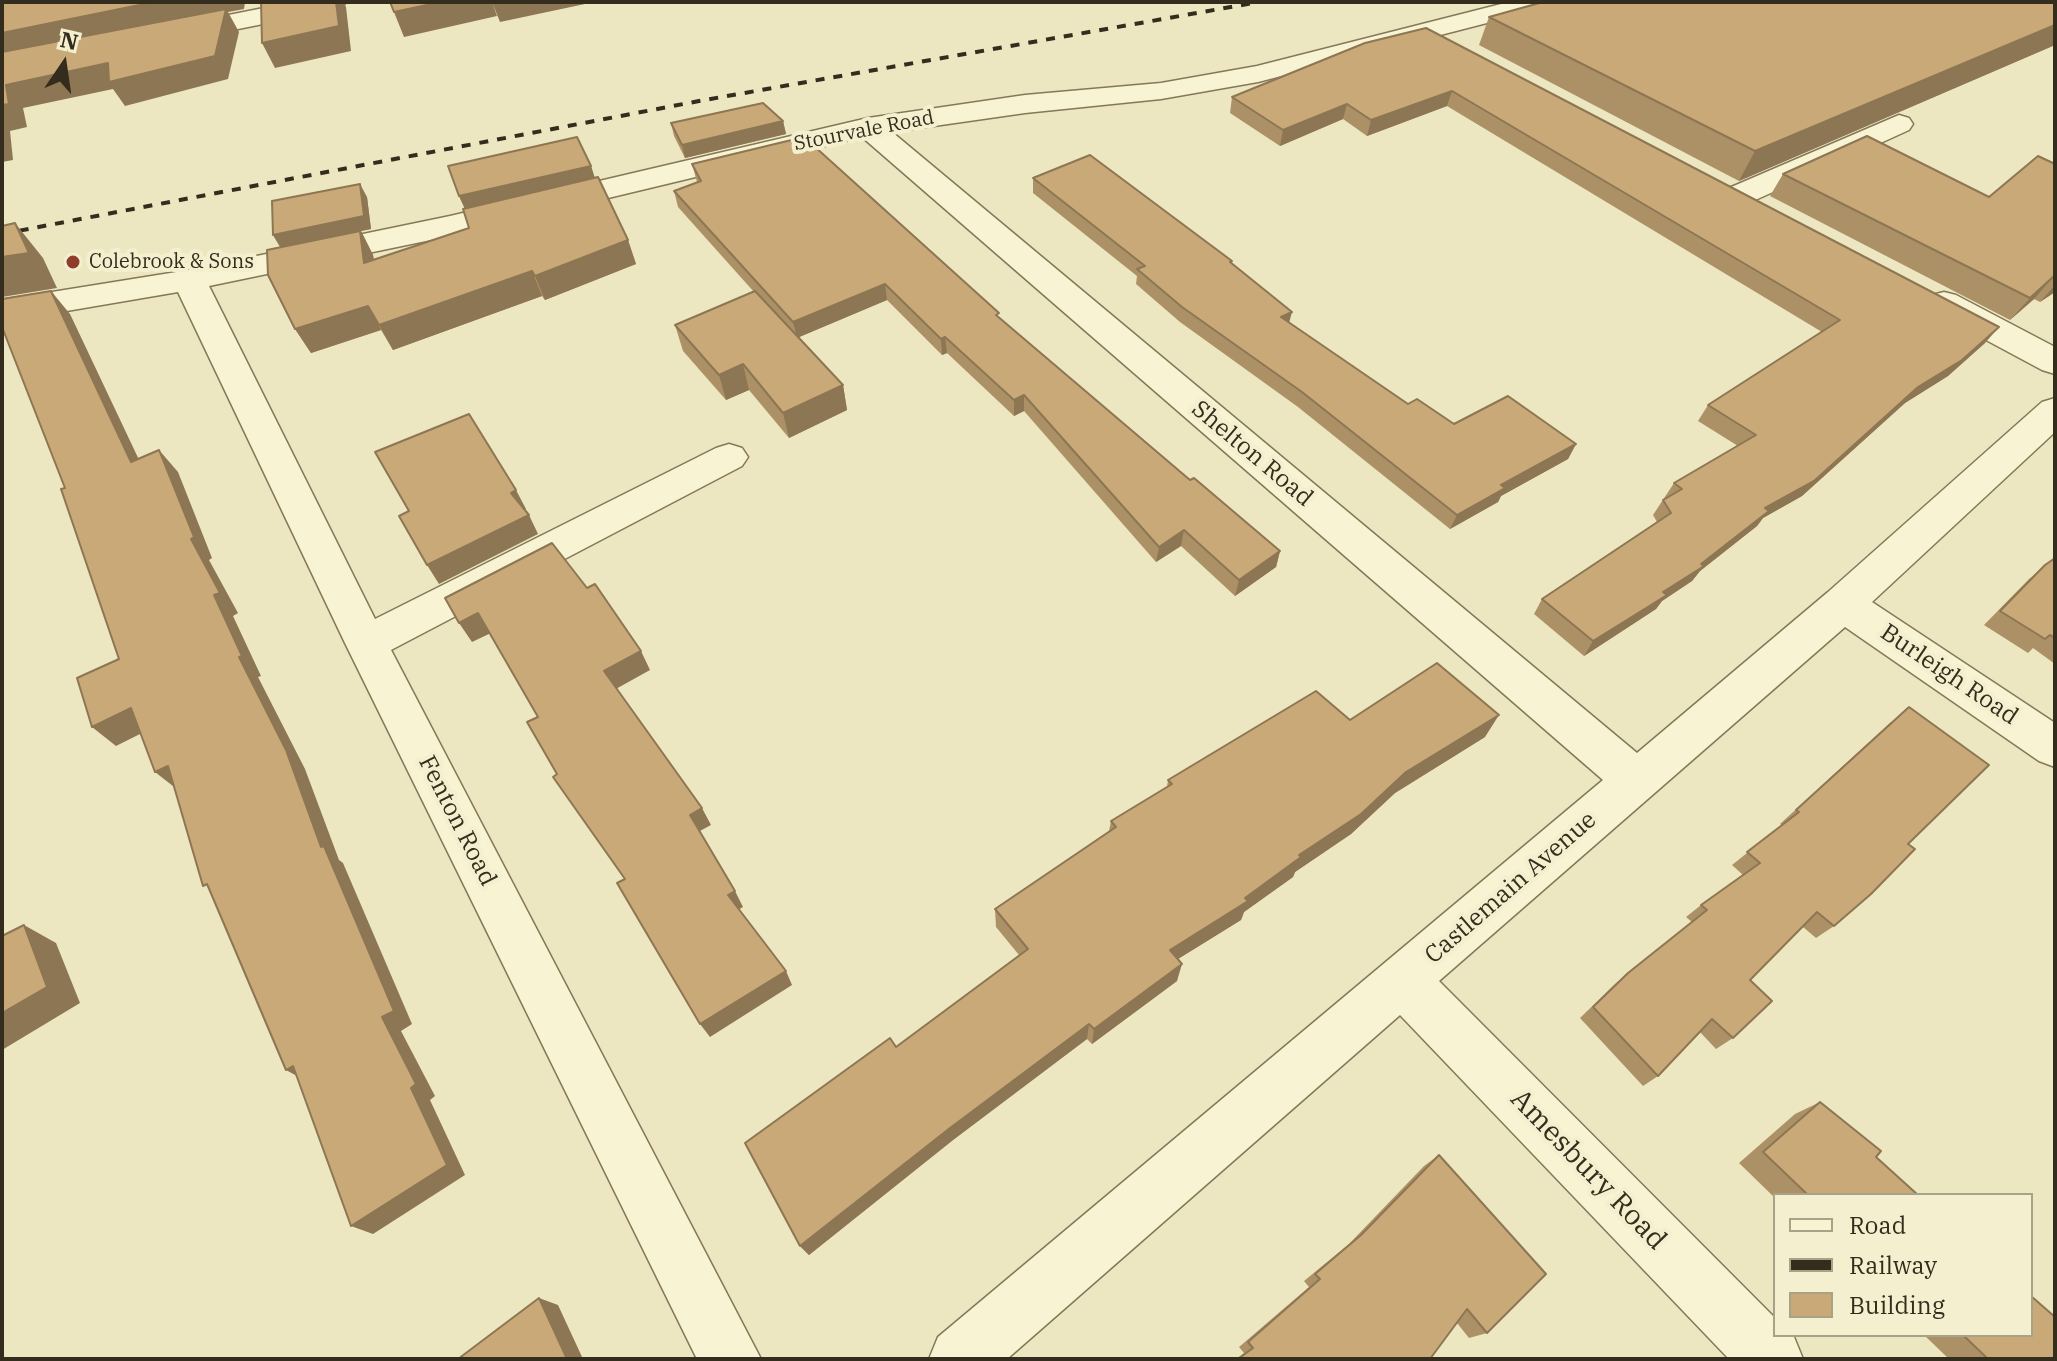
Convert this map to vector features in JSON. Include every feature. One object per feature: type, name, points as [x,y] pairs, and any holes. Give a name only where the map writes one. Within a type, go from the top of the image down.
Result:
[{"type":"street","points":[[152,38],[333,2]]},
{"type":"street","name":"Stourvale Road","points":[[2,311],[189,280],[450,226],[868,127],[1025,104],[1189,86],[1258,74],[1540,2]]},
{"type":"street","points":[[1424,31],[1465,52]]},
{"type":"street","points":[[1740,195],[1899,124]]},
{"type":"street","name":"Shelton Road","points":[[868,127],[1636,780]]},
{"type":"street","name":"Fenton Road","points":[[189,280],[366,643],[730,1359]]},
{"type":"street","points":[[1918,289],[2055,362]]},
{"type":"street","name":"Castlemain Avenue","points":[[960,1359],[1843,604],[2055,411]]},
{"type":"street","points":[[366,643],[729,457]]},
{"type":"street","name":"Burleigh Road","points":[[1843,604],[2055,747]]},
{"type":"street","name":"Amesbury Road","points":[[1403,981],[1772,1359]]},
{"type":"building","points":[[2,2],[154,2],[2,33]]},
{"type":"building","points":[[261,2],[336,2],[339,26],[262,43]]},
{"type":"building","points":[[390,2],[441,2],[394,12]]},
{"type":"building","points":[[1543,2],[2055,2],[2055,25],[1755,151],[1489,17]]},
{"type":"building","points":[[226,9],[215,56],[109,82],[108,63],[6,85],[9,104],[2,105],[2,52]]},
{"type":"building","points":[[1426,28],[1999,327],[1962,360],[1918,387],[1814,481],[1765,508],[1769,511],[1701,564],[1704,566],[1663,592],[1667,595],[1593,641],[1542,599],[1671,513],[1663,500],[1682,489],[1674,483],[1756,435],[1708,405],[1840,320],[1452,91],[1371,120],[1347,104],[1283,130],[1232,97],[1365,43]]},
{"type":"building","points":[[763,103],[783,121],[682,145],[671,123]]},
{"type":"building","points":[[1867,136],[1989,197],[2038,156],[2055,164],[2055,277],[2030,298],[1783,174]]},
{"type":"building","points":[[577,137],[591,166],[459,196],[448,166]]},
{"type":"building","points":[[804,137],[999,313],[996,315],[1190,480],[1194,478],[1280,551],[1239,580],[1184,530],[1159,547],[1024,395],[1014,400],[945,337],[941,339],[885,284],[793,322],[674,191],[701,181],[692,164]]},
{"type":"building","points":[[1090,155],[1232,261],[1292,312],[1281,317],[1408,404],[1417,399],[1454,424],[1508,396],[1576,444],[1501,485],[1505,488],[1457,515],[1302,392],[1182,307],[1137,269],[1145,266],[1033,178]]},
{"type":"building","points":[[598,177],[628,240],[535,276],[532,271],[379,325],[368,306],[295,329],[268,275],[267,250],[360,231],[364,263],[469,228],[463,209]]},
{"type":"building","points":[[360,184],[364,216],[273,235],[272,201]]},
{"type":"building","points":[[15,223],[29,253],[2,257],[2,226]]},
{"type":"building","points":[[51,291],[131,462],[159,450],[194,537],[191,539],[220,593],[214,595],[242,656],[239,657],[286,750],[321,847],[324,846],[394,1011],[382,1017],[416,1084],[411,1088],[447,1165],[351,1226],[293,1066],[286,1070],[207,884],[203,886],[168,766],[155,772],[131,708],[92,727],[77,678],[119,659],[61,489],[65,488],[2,327],[2,299]]},
{"type":"building","points":[[755,291],[843,385],[783,413],[743,364],[719,375],[675,325]]},
{"type":"building","points":[[469,414],[516,490],[511,493],[529,515],[427,565],[399,516],[409,511],[375,452]]},
{"type":"building","points":[[552,543],[587,588],[595,584],[641,651],[604,671],[702,808],[690,815],[735,891],[728,895],[786,971],[700,1024],[617,883],[625,879],[553,777],[557,774],[527,722],[538,717],[478,613],[459,623],[445,598]]},
{"type":"building","points":[[2055,558],[2055,638],[2050,635],[2045,639],[2000,611]]},
{"type":"building","points":[[1437,663],[1499,715],[1406,772],[1361,814],[1299,855],[1301,857],[1245,898],[1248,901],[1170,950],[1182,964],[1094,1029],[1089,1024],[800,1246],[745,1143],[890,1038],[896,1047],[1028,949],[995,909],[1116,827],[1111,821],[1172,784],[1168,780],[1316,691],[1350,720]]},
{"type":"building","points":[[1909,707],[1989,765],[1908,844],[1915,849],[1871,894],[1834,926],[1817,912],[1750,980],[1772,1001],[1733,1038],[1712,1019],[1658,1076],[1593,1007],[1628,973],[1707,910],[1701,905],[1760,863],[1747,852],[1799,812],[1796,810]]},
{"type":"building","points":[[24,925],[47,987],[2,1013],[2,936]]},
{"type":"building","points":[[1820,1102],[1881,1151],[1876,1157],[1916,1193],[1806,1193],[1763,1152]]},
{"type":"building","points":[[1439,1155],[1546,1274],[1487,1333],[1467,1309],[1430,1359],[1238,1359],[1253,1348],[1248,1342],[1320,1279],[1315,1274],[1361,1235]]},
{"type":"building","points":[[539,1298],[567,1359],[458,1359]]},
{"type":"building","points":[[2033,1298],[2055,1317],[2055,1359],[1988,1359],[1965,1337],[2033,1337]]},
{"type":"railway","points":[[2,234],[699,101],[1259,2]]},
{"type":"place","name":"Colebrook & Sons","points":[[73,262]]}]
